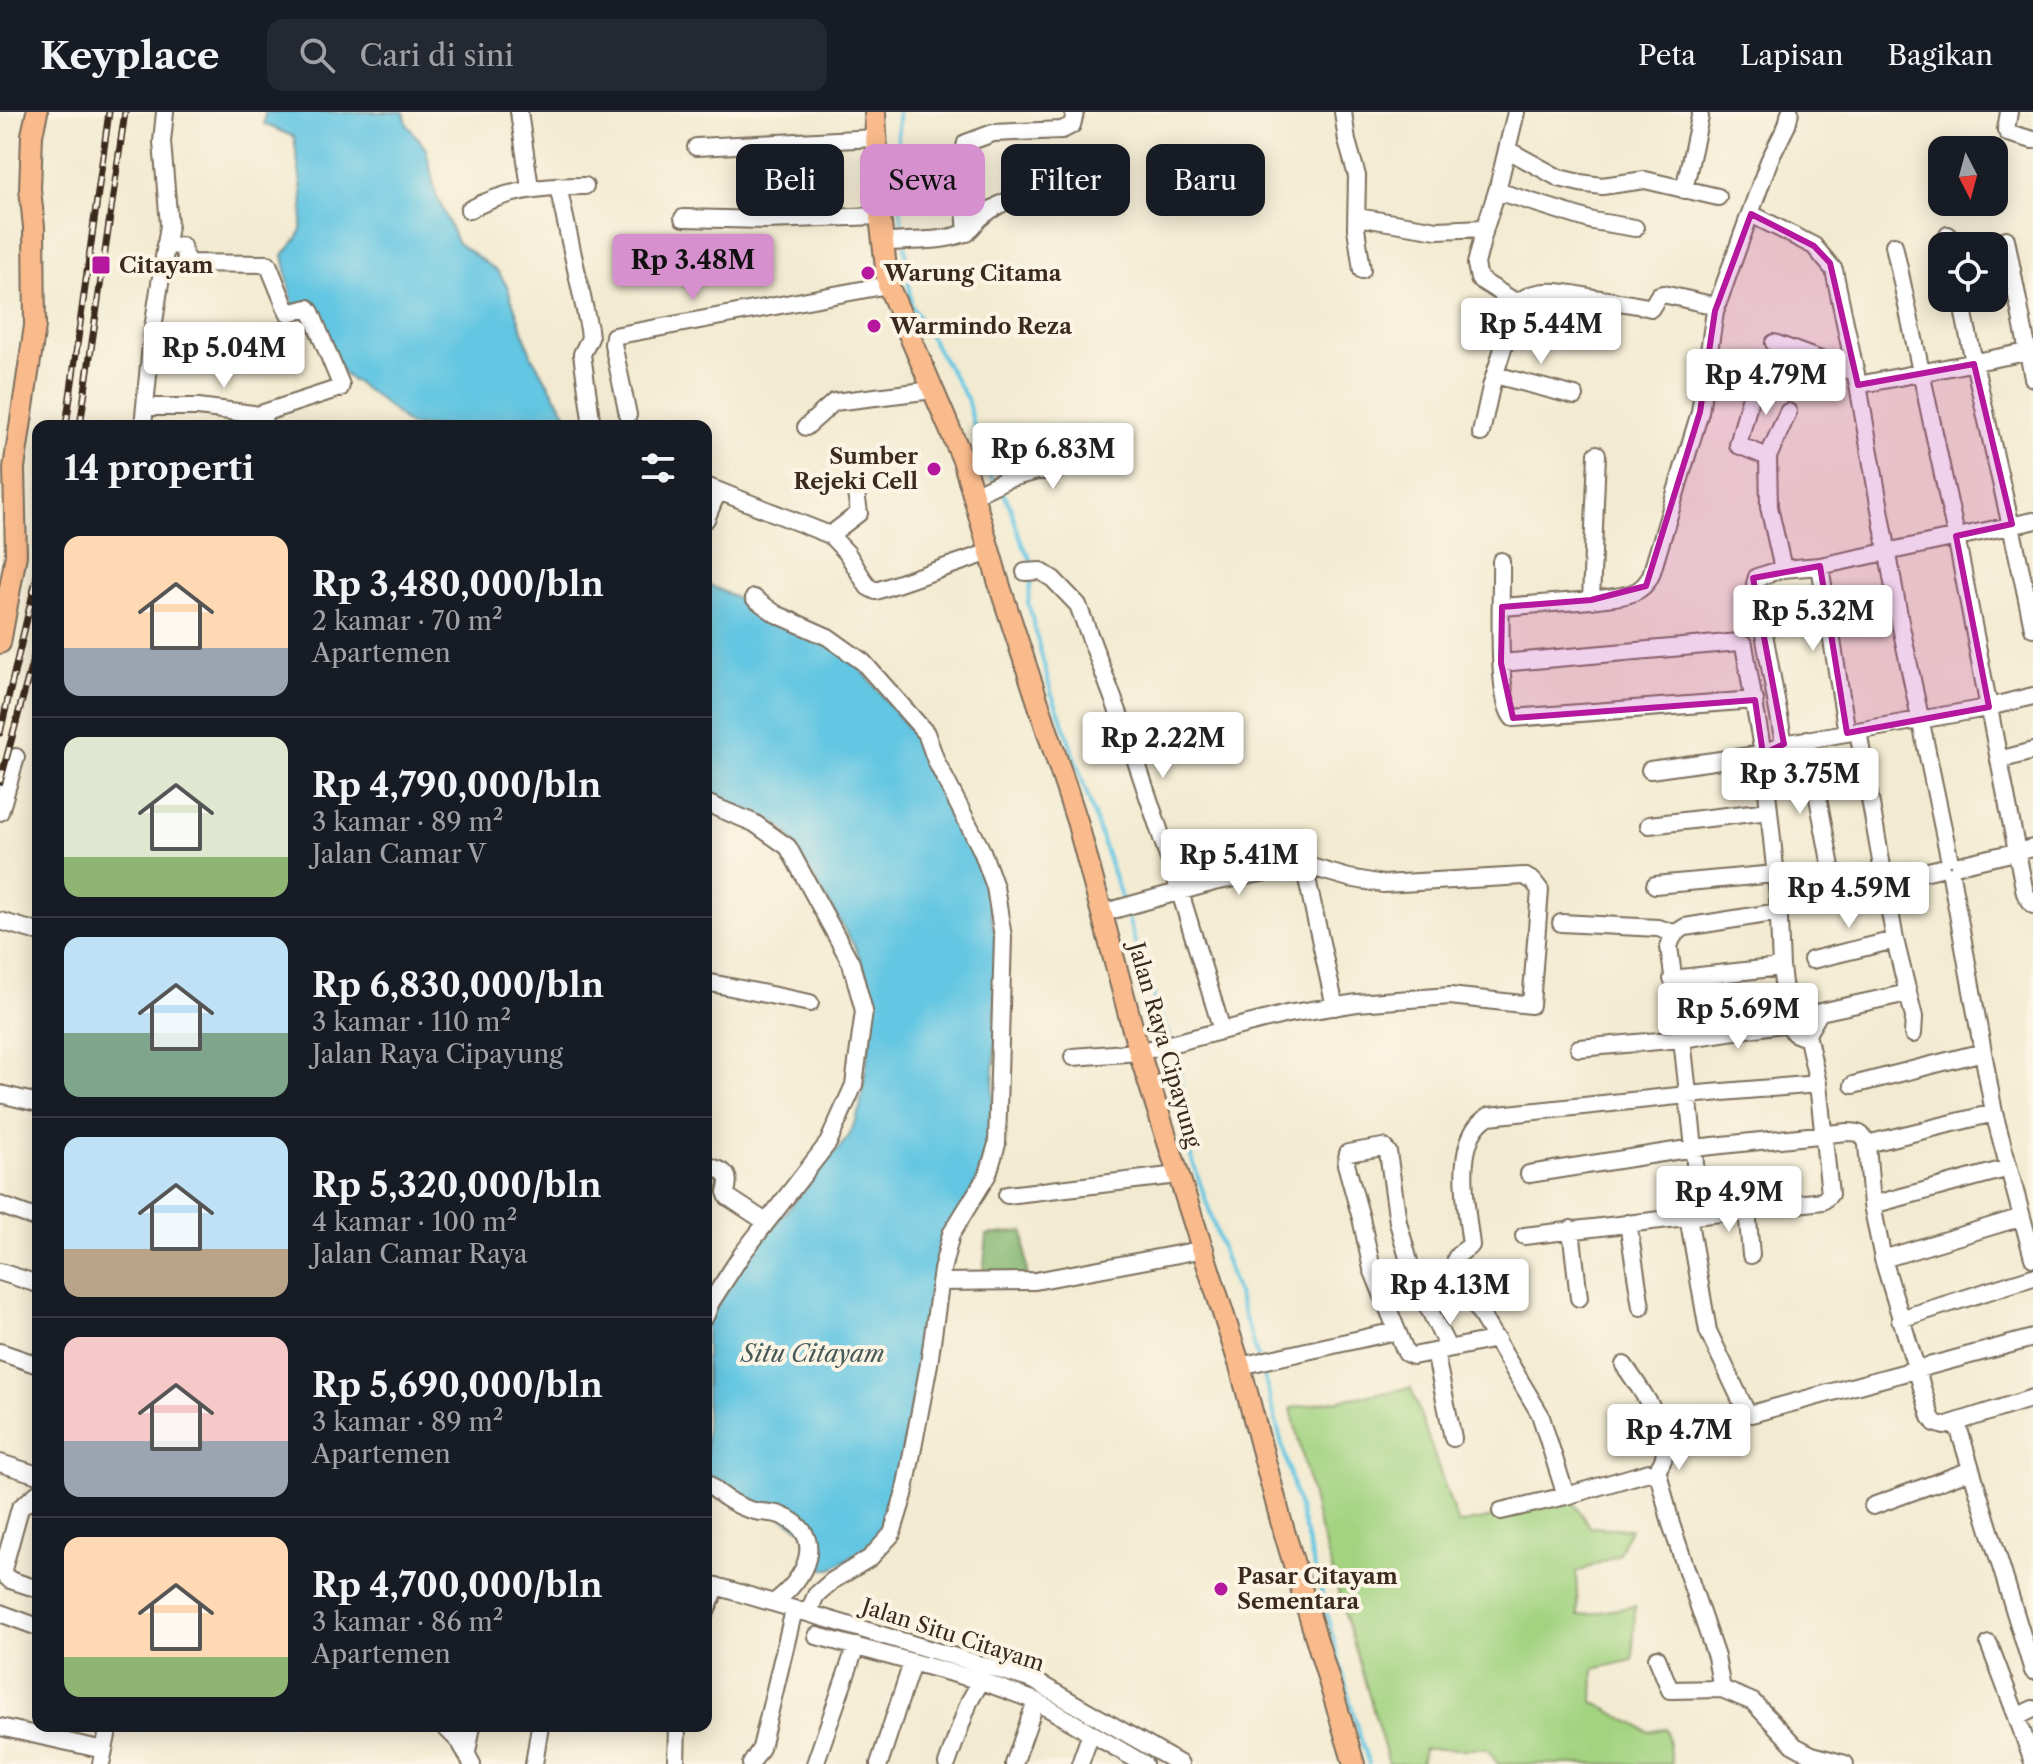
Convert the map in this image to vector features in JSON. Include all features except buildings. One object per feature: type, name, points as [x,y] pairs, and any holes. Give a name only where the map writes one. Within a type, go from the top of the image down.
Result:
[{"type":"main road","points":[[0,643],[16,555],[14,468],[9,442],[35,326],[34,227],[30,189],[32,135],[37,112]]},
{"type":"main road","name":"Jalan Raya Cipayung","points":[[875,112],[876,144]]},
{"type":"main road","name":"Jalan Raya Cipayung","points":[[880,216],[899,241],[888,285],[963,460],[982,491],[990,552],[1108,912],[1139,1052],[1178,1175],[1245,1365],[1281,1521],[1354,1764]]},
{"type":"street","points":[[144,420],[152,335],[169,225],[162,142],[165,112]]},
{"type":"street","points":[[519,112],[530,188]]},
{"type":"street","points":[[875,112],[888,112]]},
{"type":"street","points":[[1343,112],[1357,176],[1362,270]]},
{"type":"street","points":[[1516,112],[1476,264],[1479,279],[1517,303]]},
{"type":"street","points":[[1502,607],[1591,600],[1639,592],[1646,586],[1700,412],[1716,306],[1790,112]]},
{"type":"street","points":[[2009,112],[2008,133],[2033,140]]},
{"type":"street","points":[[967,233],[961,163],[966,143],[993,133],[1062,130],[1072,125],[1075,113]]},
{"type":"street","points":[[1684,190],[1700,117]]},
{"type":"street","points":[[696,147],[876,138]]},
{"type":"street","points":[[1508,150],[1559,178],[1580,183],[1602,186],[1645,180],[1718,197]]},
{"type":"street","points":[[558,186],[589,329],[590,338],[582,354],[591,420]]},
{"type":"street","points":[[469,210],[483,202],[530,188],[585,186]]},
{"type":"street","points":[[1497,191],[1593,221],[1635,228]]},
{"type":"street","points":[[899,241],[967,233],[981,217],[1001,206]]},
{"type":"street","points":[[1751,214],[1814,246],[1830,263],[1857,379],[1994,1113],[2033,1258]]},
{"type":"street","points":[[683,218],[765,220],[880,216]]},
{"type":"street","points":[[1357,217],[1437,230],[1485,228]]},
{"type":"street","points":[[145,407],[198,407],[261,420],[341,385],[311,312],[308,308],[288,313],[268,264],[187,263],[182,246],[165,245]]},
{"type":"street","points":[[1894,245],[1956,536],[1999,760],[2025,850],[2025,893],[2033,905]]},
{"type":"street","points":[[2008,250],[2033,378]]},
{"type":"street","points":[[628,415],[614,336],[888,285]]},
{"type":"street","points":[[1481,433],[1517,303],[1524,297],[1547,292],[1575,293],[1651,308],[1659,295],[1664,294],[1716,306]]},
{"type":"street","points":[[1964,312],[2033,628]]},
{"type":"street","points":[[1774,343],[1857,379],[1920,373],[2027,352]]},
{"type":"street","points":[[1495,375],[1575,396]]},
{"type":"street","points":[[1755,380],[1738,444],[1741,448],[1768,457]]},
{"type":"street","points":[[806,427],[834,402],[933,390]]},
{"type":"street","points":[[1783,569],[1769,507],[1768,457],[1788,412]]},
{"type":"street","points":[[1591,600],[1597,454]]},
{"type":"street","points":[[982,491],[1007,479],[1037,471],[1054,471],[1083,459]]},
{"type":"street","points":[[712,489],[830,535],[847,553],[868,587],[876,591],[990,552]]},
{"type":"street","points":[[830,535],[859,513],[856,493]]},
{"type":"street","points":[[1784,744],[1755,584],[1757,577],[1783,569],[1820,566],[2033,521]]},
{"type":"street","points":[[1501,561],[1501,663],[1507,712],[1513,718],[1755,700]]},
{"type":"street","points":[[1820,566],[1895,940],[1914,1017],[1913,1034]]},
{"type":"street","points":[[1031,572],[1053,579],[1078,605],[1130,743],[1174,894],[1222,1030]]},
{"type":"street","points":[[754,598],[776,614],[828,637],[863,662],[926,733],[936,761],[982,851],[995,887],[1003,937],[997,1144],[988,1174],[951,1234],[904,1495],[892,1534],[870,1558],[832,1581],[816,1595],[789,1608]]},
{"type":"street","points":[[1501,663],[1739,642],[1746,650],[1763,754],[1788,1023],[1794,1033],[1801,1036],[1807,1034],[1820,1012],[1908,993]]},
{"type":"street","points":[[1650,770],[1763,754],[1784,744],[1807,739],[1989,707],[2033,696]]},
{"type":"street","points":[[1807,739],[1834,886],[1839,888],[1884,881],[2025,850]]},
{"type":"street","points":[[1999,760],[2033,751]]},
{"type":"street","points":[[0,812],[16,757]]},
{"type":"street","points":[[712,806],[754,823],[788,847],[851,963],[864,1011],[854,1085],[828,1143],[766,1222],[712,1301]]},
{"type":"street","points":[[1649,825],[1769,811]]},
{"type":"street","points":[[1073,1057],[1139,1052],[1287,1014],[1335,1007],[1450,996],[1531,1005],[1540,890],[1524,876],[1383,884],[1304,865],[1214,882],[1108,912]]},
{"type":"street","points":[[1304,865],[1335,1007]]},
{"type":"street","points":[[1655,885],[1775,874]]},
{"type":"street","points":[[1779,912],[1685,927],[1674,933],[1669,947],[1694,1148],[1693,1215],[1708,1331],[1744,1409],[1751,1414],[2033,1338]]},
{"type":"street","points":[[0,921],[32,930]]},
{"type":"street","points":[[1561,923],[1658,928],[1674,933]]},
{"type":"street","points":[[1812,960],[1895,940]]},
{"type":"street","points":[[1672,979],[1781,967]]},
{"type":"street","points":[[712,983],[810,1003]]},
{"type":"street","points":[[1579,1048],[1682,1039],[1788,1023]]},
{"type":"street","points":[[1524,1236],[1823,1201],[1830,1194],[1818,1084],[1807,1034]]},
{"type":"street","points":[[1853,1085],[1983,1052]]},
{"type":"street","points":[[1566,1496],[1540,1414],[1456,1273],[1456,1258],[1471,1245],[1463,1182],[1467,1145],[1476,1127],[1489,1116],[1818,1084]]},
{"type":"street","points":[[0,1094],[32,1102]]},
{"type":"street","points":[[1867,1144],[1994,1113]]},
{"type":"street","points":[[1529,1174],[1694,1148],[1857,1132],[1864,1136],[1867,1144],[1872,1205],[1883,1259],[1931,1417],[1935,1423],[1944,1426],[2032,1401]]},
{"type":"street","points":[[1453,1438],[1441,1350],[1413,1276],[1398,1222],[1391,1160],[1383,1147],[1348,1153],[1346,1164],[1372,1269],[1406,1353],[1413,1356],[1441,1350],[1497,1339]]},
{"type":"street","points":[[712,1167],[728,1177],[728,1197],[766,1222]]},
{"type":"street","points":[[1872,1205],[2009,1168]]},
{"type":"street","points":[[1007,1195],[1178,1175]]},
{"type":"street","points":[[0,1205],[32,1217]]},
{"type":"street","points":[[1747,1209],[1751,1255]]},
{"type":"street","points":[[1883,1259],[2022,1217]]},
{"type":"street","points":[[1628,1223],[1641,1307]]},
{"type":"street","points":[[1571,1229],[1579,1298]]},
{"type":"street","points":[[940,1282],[1035,1281],[1205,1249]]},
{"type":"street","points":[[0,1272],[32,1282]]},
{"type":"street","points":[[1900,1319],[2033,1277]]},
{"type":"street","points":[[1245,1365],[1396,1331]]},
{"type":"street","points":[[0,1352],[32,1363]]},
{"type":"street","points":[[1624,1365],[1644,1395],[1663,1435],[1664,1457],[1655,1473]]},
{"type":"street","points":[[1957,1423],[2033,1671]]},
{"type":"street","points":[[0,1463],[32,1473]]},
{"type":"street","points":[[1873,1506],[1971,1470]]},
{"type":"street","points":[[1501,1511],[1649,1472],[1659,1476],[1671,1524],[1716,1657],[1722,1689]]},
{"type":"street","points":[[712,1492],[742,1507],[779,1515],[805,1535],[808,1549],[806,1567],[784,1596],[789,1608],[761,1748],[751,1764]]},
{"type":"street","points":[[32,1498],[20,1508],[2,1573],[10,1580],[32,1587]]},
{"type":"street","name":"Jalan Situ Citayam","points":[[712,1584],[1033,1680],[1180,1764]]},
{"type":"street","points":[[0,1613],[32,1625]]},
{"type":"street","points":[[817,1636],[981,1681],[1036,1701],[1144,1764]]},
{"type":"street","points":[[1989,1644],[2033,1762]]},
{"type":"street","points":[[815,1764],[856,1646]]},
{"type":"street","points":[[1657,1658],[1670,1690],[1722,1689],[1753,1702],[1795,1746],[1812,1755],[1845,1764]]},
{"type":"street","points":[[879,1764],[912,1663]]},
{"type":"street","points":[[947,1764],[969,1702],[981,1681]]},
{"type":"street","points":[[1014,1764],[1036,1701]]},
{"type":"street","points":[[2017,1717],[2033,1709]]},
{"type":"street","points":[[0,1727],[103,1757],[108,1732]]},
{"type":"street","points":[[449,1732],[469,1758]]},
{"type":"street","points":[[469,1758],[471,1732]]},
{"type":"street","points":[[534,1764],[539,1732]]},
{"type":"street","points":[[676,1764],[677,1732]]},
{"type":"street","points":[[1080,1764],[1091,1733]]},
{"type":"highlighted area","points":[[1751,214],[1814,246],[1830,263],[1858,385],[1974,364],[2012,524],[1956,536],[1989,707],[1847,733],[1820,566],[1753,578],[1784,744],[1763,754],[1755,700],[1513,718],[1501,663],[1502,607],[1591,600],[1646,586],[1700,412],[1715,311]]},
{"type":"green space","points":[[1024,1231],[1027,1275],[983,1275],[987,1235]]},
{"type":"green space","points":[[1411,1388],[1458,1524],[1571,1499],[1590,1527],[1630,1529],[1618,1555],[1576,1573],[1578,1616],[1635,1606],[1633,1660],[1594,1669],[1593,1702],[1649,1732],[1666,1728],[1672,1764],[1498,1764],[1487,1749],[1424,1749],[1421,1764],[1389,1764],[1318,1522],[1291,1408]]},
{"type":"water","points":[[265,112],[404,112],[407,124],[426,149],[436,194],[457,242],[498,272],[507,286],[532,357],[570,420],[403,420],[345,375],[336,362],[313,300],[293,305],[283,255],[298,238],[302,225],[300,173],[294,137],[264,124]]},
{"type":"water","name":"Situ Citayam","points":[[712,586],[843,652],[860,668],[914,736],[946,792],[974,848],[995,935],[991,1132],[978,1176],[931,1301],[889,1521],[873,1543],[832,1569],[819,1569],[814,1565],[805,1531],[712,1477],[712,1313],[744,1262],[849,1136],[860,1108],[875,1008],[873,990],[855,947],[786,831],[758,814],[712,797]]},
{"type":"waterway","points":[[898,112],[898,191],[904,237]]},
{"type":"waterway","points":[[905,246],[911,305],[967,399],[986,471],[993,480]]},
{"type":"waterway","points":[[999,487],[1033,566]]},
{"type":"waterway","points":[[1032,575],[1028,602],[1051,692],[1123,903]]},
{"type":"waterway","points":[[1126,911],[1141,964],[1170,1039]]},
{"type":"waterway","points":[[1172,1047],[1180,1076],[1186,1141],[1258,1357]]},
{"type":"waterway","points":[[1261,1365],[1369,1764]]},
{"type":"railway","points":[[67,420],[109,112]]},
{"type":"railway","points":[[81,420],[125,112]]},
{"type":"railway","points":[[0,733],[32,597]]},
{"type":"railway","points":[[0,782],[32,663]]},
{"type":"place","name":"Citayam","points":[[101,265]]},
{"type":"place","name":"Warung Citama","points":[[868,273]]},
{"type":"place","name":"Warmindo Reza","points":[[874,326]]},
{"type":"place","name":"Sumber Rejeki Cell","points":[[934,469]]},
{"type":"place","name":"Pasar Citayam Sementara","points":[[1221,1589]]}]
